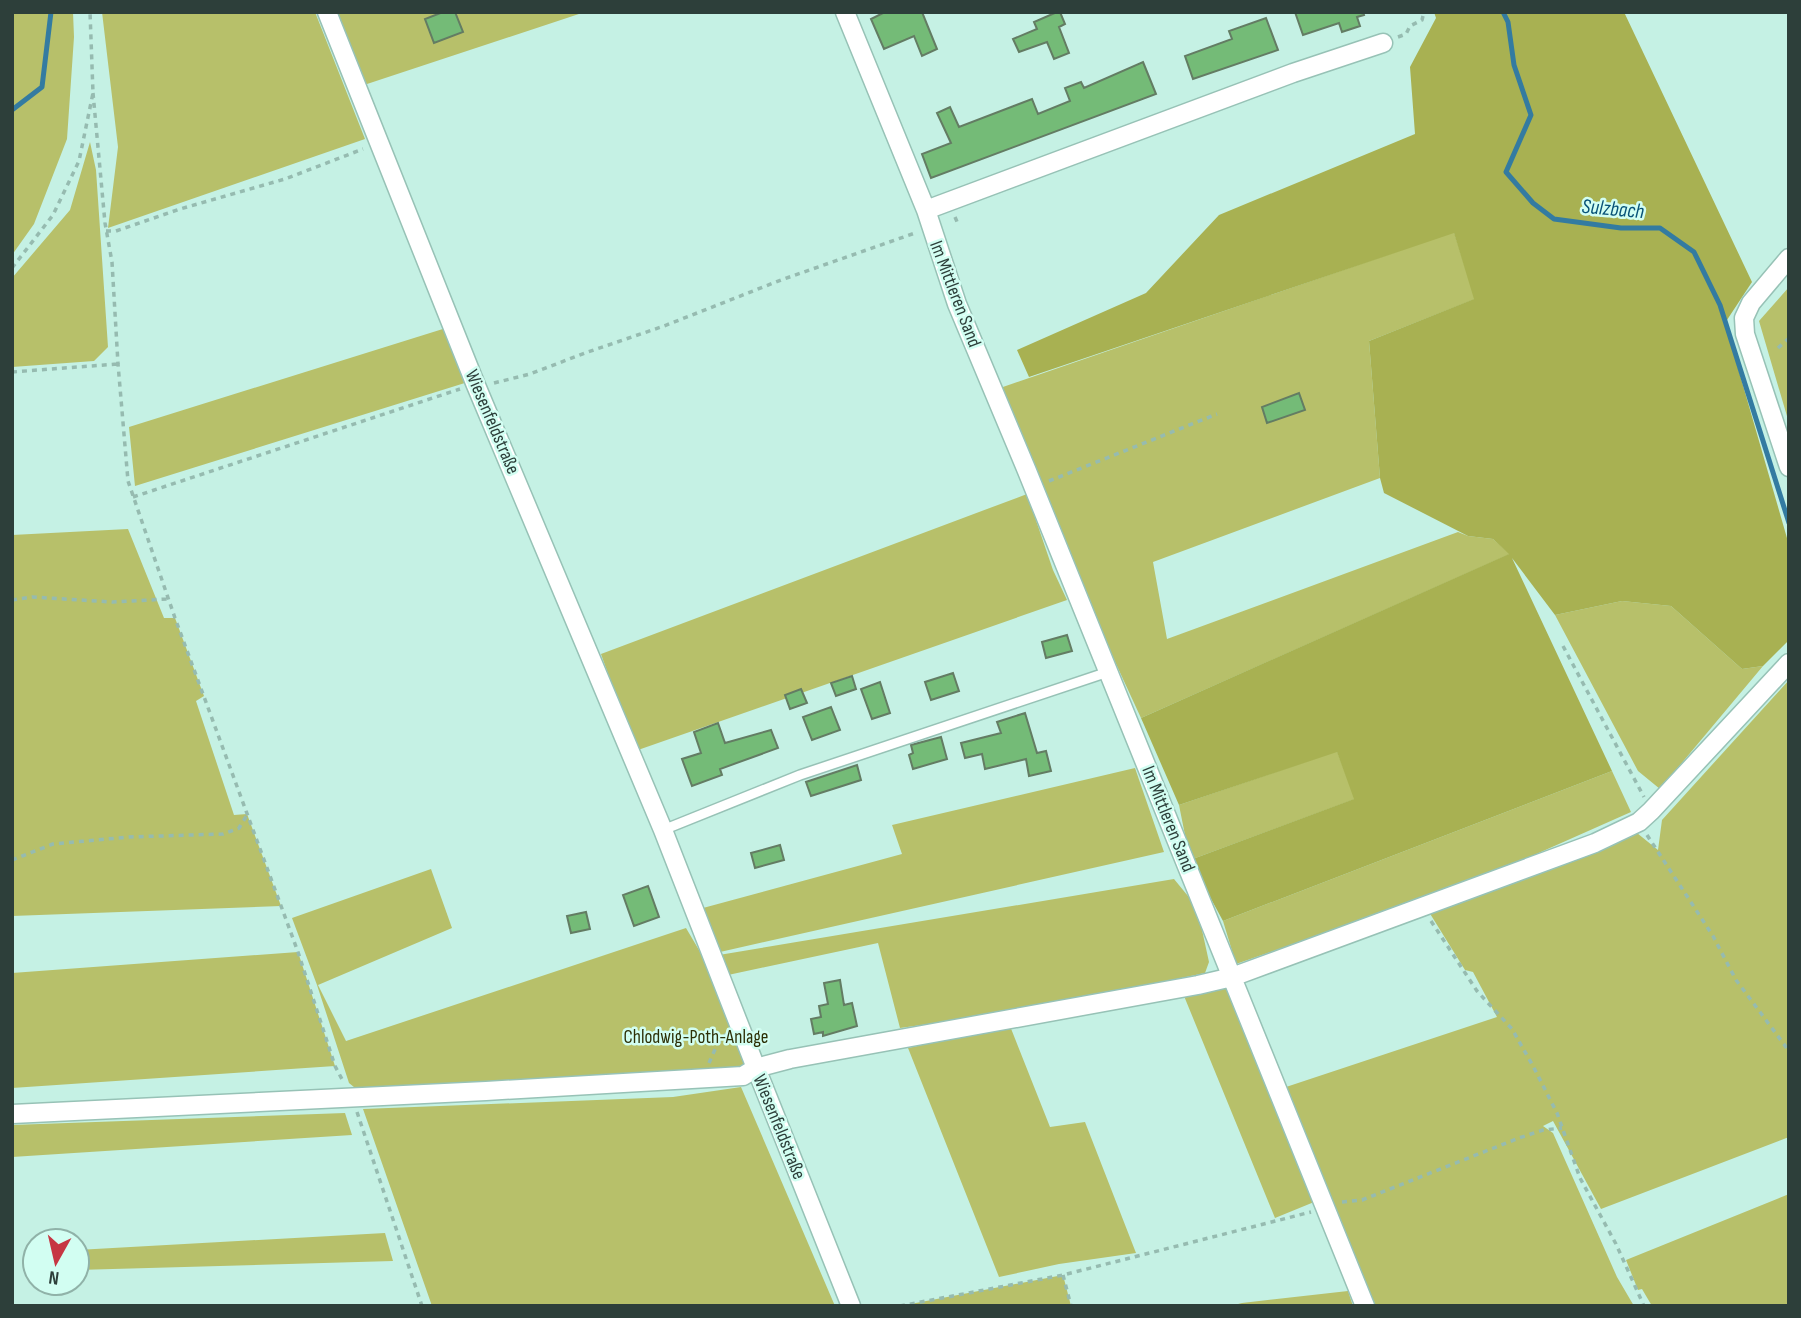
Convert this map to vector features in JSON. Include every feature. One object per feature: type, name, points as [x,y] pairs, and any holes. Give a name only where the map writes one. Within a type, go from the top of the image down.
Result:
[{"type":"street","name":"Wiesenfeldstraße","points":[[327,12],[475,383],[663,830],[740,1024],[755,1069],[851,1306]]},
{"type":"street","name":"Im Mittleren Sand","points":[[845,12],[926,210],[957,304],[1034,486],[1365,1306]]},
{"type":"street","points":[[926,210],[1293,73],[1383,43]]},
{"type":"street","points":[[1789,258],[1751,303],[1744,318],[1745,334],[1789,467]]},
{"type":"street","points":[[12,1114],[743,1076],[755,1069],[790,1059],[1232,977],[1595,843],[1645,816],[1789,663]]},
{"type":"lane","points":[[663,830],[800,775],[1108,672]]},
{"type":"path","points":[[90,12],[93,93],[106,231],[112,262],[118,364],[128,481],[132,497],[298,952],[335,1066],[352,1098],[422,1306]]},
{"type":"path","points":[[1383,43],[1406,34],[1410,26],[1422,20],[1424,12]]},
{"type":"path","points":[[12,268],[53,215],[79,161],[93,93]]},
{"type":"path","points":[[106,231],[116,231],[180,209],[285,179],[379,143]]},
{"type":"path","points":[[132,497],[475,383],[485,385],[530,374],[585,352],[664,326],[780,280],[930,228]]},
{"type":"path","points":[[1778,348],[1789,338]]},
{"type":"path","points":[[12,372],[118,364]]},
{"type":"path","points":[[1034,486],[1217,414]]},
{"type":"path","points":[[12,600],[32,597],[112,602],[168,599]]},
{"type":"path","points":[[1563,646],[1645,816],[1736,980],[1789,1051]]},
{"type":"path","points":[[12,860],[53,844],[128,837],[223,834],[239,828],[247,814]]},
{"type":"path","points":[[1423,907],[1478,991],[1512,1029],[1533,1066],[1562,1128],[1580,1178],[1616,1244],[1644,1306]]},
{"type":"path","points":[[706,1079],[709,1059],[717,1045],[729,1031],[740,1024]]},
{"type":"path","points":[[900,1306],[1063,1275],[1339,1203],[1362,1200],[1519,1138],[1544,1130],[1562,1128]]},
{"type":"path","points":[[1063,1275],[1071,1306]]},
{"type":"green space","points":[[12,12],[73,12],[74,37],[67,139],[34,224],[12,255]]},
{"type":"green space","points":[[102,12],[315,12],[365,139],[108,228],[118,147]]},
{"type":"green space","points":[[334,12],[585,12],[364,85]]},
{"type":"green space","points":[[1434,12],[1624,12],[1752,282],[1725,323],[1789,545],[1789,640],[1763,666],[1742,669],[1671,606],[1622,601],[1555,615],[1512,558],[1612,771],[1223,921],[1190,860],[1354,799],[1337,752],[1179,805],[1141,718],[1509,554],[1493,539],[1468,536],[1384,493],[1380,478],[1369,341],[1474,299],[1454,233],[1029,377],[1017,350],[1146,293],[1219,215],[1415,134],[1410,67],[1436,18]]},
{"type":"green space","points":[[90,142],[96,170],[108,347],[94,361],[12,367],[12,278],[70,210]]},
{"type":"green space","points":[[1454,232],[1475,299],[1369,341],[1380,478],[1153,562],[1167,639],[1458,532],[1493,539],[1510,554],[1141,718],[1081,588],[1000,388]]},
{"type":"green space","points":[[1789,287],[1789,423],[1759,321]]},
{"type":"green space","points":[[446,328],[468,382],[135,486],[129,427]]},
{"type":"green space","points":[[1027,494],[1053,570],[1067,600],[638,750],[601,654]]},
{"type":"green space","points":[[128,529],[164,618],[175,618],[204,696],[196,701],[234,815],[247,814],[281,906],[12,916],[12,535]]},
{"type":"green space","points":[[1622,601],[1671,606],[1742,669],[1763,666],[1660,789],[1638,771],[1555,615]]},
{"type":"green space","points":[[1789,680],[1789,1137],[1601,1209],[1553,1121],[1543,1126],[1553,1133],[1617,1277],[1634,1306],[1375,1306],[1283,1088],[1497,1017],[1473,972],[1465,970],[1429,912],[1637,833],[1658,850],[1662,820]]},
{"type":"green space","points":[[1337,751],[1355,799],[1190,860],[1179,805]]},
{"type":"green space","points":[[1135,768],[1164,852],[720,952],[719,955],[1174,879],[1197,907],[1209,962],[1205,973],[1030,1010],[900,1028],[878,943],[728,975],[718,956],[703,908],[902,854],[892,825]]},
{"type":"green space","points":[[1612,771],[1631,812],[1480,879],[1236,964],[1223,921]]},
{"type":"green space","name":"Chlodwig-Poth-Anlage","points":[[431,869],[452,928],[318,985],[346,1041],[686,928],[722,989],[749,1062],[743,1070],[360,1092],[349,1083],[292,918]]},
{"type":"green space","points":[[298,952],[335,1066],[12,1088],[12,973]]},
{"type":"green space","points":[[1229,985],[1319,1200],[1275,1218],[1184,996]]},
{"type":"green space","points":[[1010,1026],[1050,1127],[1085,1122],[1136,1253],[1059,1264],[999,1277],[908,1048]]},
{"type":"green space","points":[[741,1087],[835,1306],[432,1306],[363,1109],[673,1097]]},
{"type":"green space","points":[[345,1113],[352,1135],[12,1157],[12,1125]]},
{"type":"green space","points":[[1789,1194],[1789,1306],[1652,1306],[1642,1289],[1638,1290],[1626,1260]]},
{"type":"green space","points":[[385,1233],[393,1261],[91,1270],[91,1249]]},
{"type":"green space","points":[[1063,1275],[1071,1306],[900,1306]]},
{"type":"green space","points":[[1348,1291],[1353,1306],[1230,1306],[1242,1303]]},
{"type":"building","points":[[443,12],[455,12],[463,32],[434,43],[425,19]]},
{"type":"building","points":[[885,12],[922,12],[937,49],[922,56],[914,36],[884,49],[871,19]]},
{"type":"building","points":[[1060,12],[1065,24],[1059,27],[1069,53],[1054,59],[1047,42],[1019,52],[1013,39],[1037,29],[1034,22]]},
{"type":"building","points":[[1295,12],[1363,12],[1364,15],[1357,17],[1360,26],[1342,32],[1339,23],[1303,35]]},
{"type":"building","points":[[1266,18],[1278,50],[1193,79],[1185,56],[1232,39],[1229,31]]},
{"type":"building","points":[[1143,62],[1156,94],[931,178],[922,154],[951,143],[937,113],[950,107],[959,127],[1032,99],[1038,114],[1070,101],[1065,88],[1081,82],[1084,88]]},
{"type":"building","points":[[1299,393],[1305,410],[1267,423],[1262,407]]},
{"type":"building","points":[[1067,635],[1072,651],[1046,658],[1042,642]]},
{"type":"building","points":[[953,673],[959,691],[931,700],[925,682]]},
{"type":"building","points":[[852,676],[856,689],[836,696],[831,683]]},
{"type":"building","points":[[880,682],[890,713],[872,719],[861,689]]},
{"type":"building","points":[[801,689],[807,703],[790,709],[785,695]]},
{"type":"building","points":[[831,707],[840,730],[812,740],[803,717]]},
{"type":"building","points":[[1025,713],[1037,753],[1046,751],[1051,771],[1029,776],[1026,759],[985,769],[982,754],[965,758],[961,743],[1001,733],[997,722]]},
{"type":"building","points":[[718,723],[725,743],[771,730],[778,748],[720,769],[722,775],[692,786],[682,759],[701,753],[694,732]]},
{"type":"building","points":[[941,737],[947,759],[913,769],[909,755],[913,753],[911,745]]},
{"type":"building","points":[[857,765],[861,780],[811,796],[806,782]]},
{"type":"building","points":[[780,845],[784,860],[755,868],[751,853]]},
{"type":"building","points":[[648,886],[659,917],[634,926],[623,895]]},
{"type":"building","points":[[586,912],[590,929],[571,933],[567,916]]},
{"type":"building","points":[[840,980],[844,1005],[852,1003],[857,1026],[823,1036],[823,1032],[814,1034],[811,1019],[821,1017],[819,1006],[828,1004],[824,983]]},
{"type":"waterway","points":[[12,110],[42,87],[51,12]]},
{"type":"waterway","name":"Sulzbach","points":[[1503,12],[1508,22],[1514,65],[1531,115],[1506,172],[1533,203],[1554,219],[1621,228],[1660,228],[1694,252],[1720,305],[1789,523]]}]
